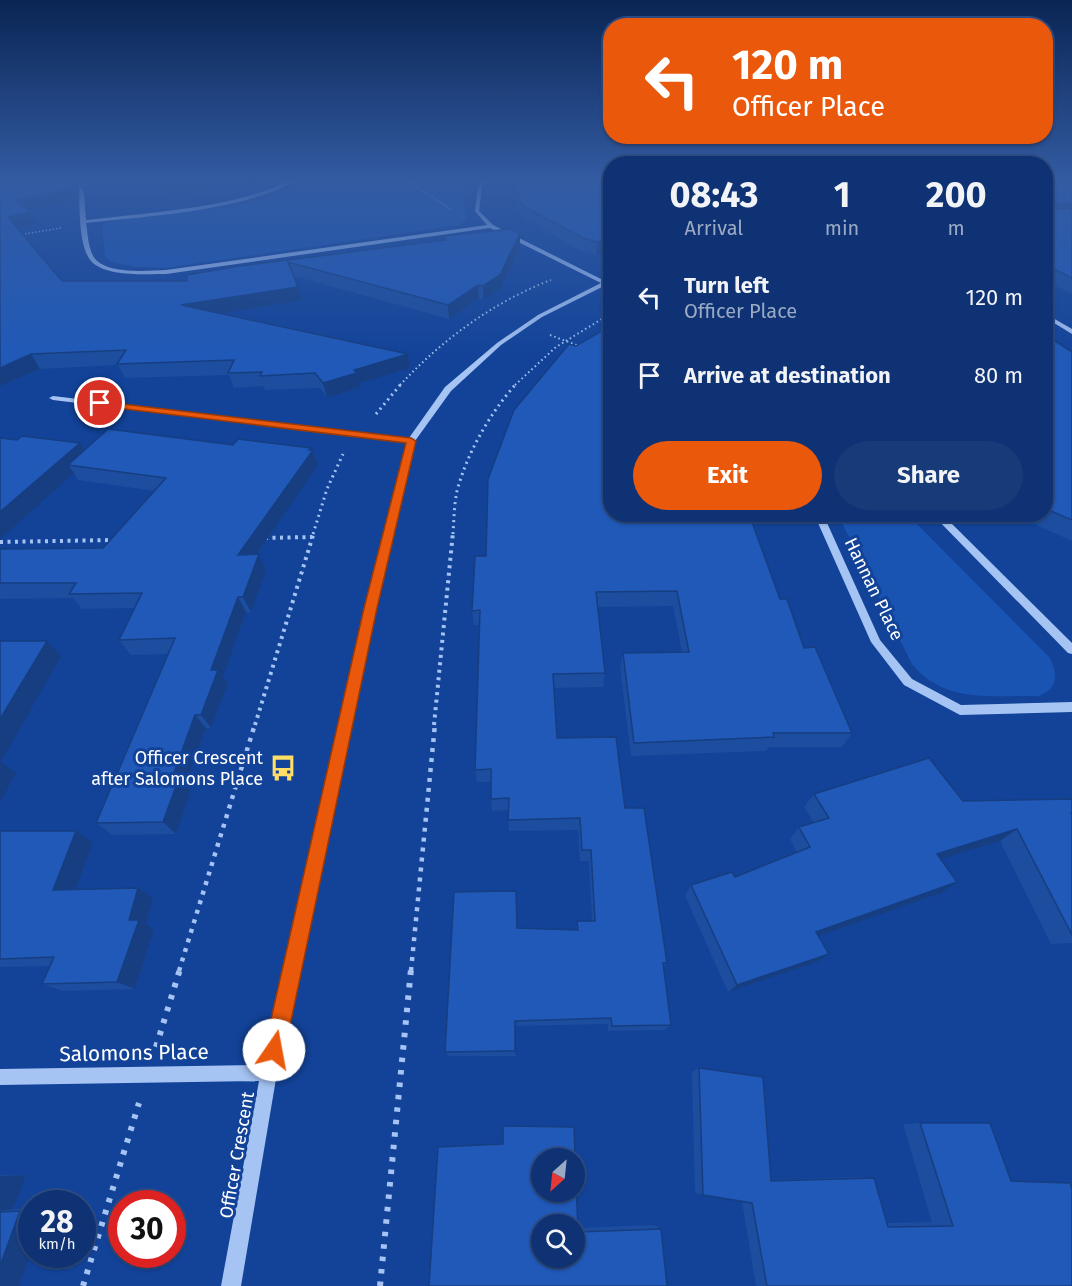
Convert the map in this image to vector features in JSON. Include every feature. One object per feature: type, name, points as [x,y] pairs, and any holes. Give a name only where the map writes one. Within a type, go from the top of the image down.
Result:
[{"type":"street","points":[[88,239],[92,259],[99,265],[144,273],[166,272],[398,239]]},
{"type":"street","points":[[517,239],[603,280]]},
{"type":"street","name":"Officer Crescent","points":[[231,1286],[269,1073],[368,619],[411,441],[448,389],[499,344],[526,326],[603,284]]},
{"type":"street","points":[[1053,320],[1072,332]]},
{"type":"street","points":[[1062,326],[1072,325]]},
{"type":"street","points":[[53,398],[411,441]]},
{"type":"street","name":"Hannan Place","points":[[822,522],[876,642],[908,681],[960,710],[1072,707]]},
{"type":"street","points":[[944,522],[1072,650]]},
{"type":"street","name":"Salomons Place","points":[[0,1077],[269,1073]]},
{"type":"path","points":[[380,1286],[457,492],[473,450],[501,399],[531,366],[564,340],[603,318]]},
{"type":"path","points":[[526,326],[583,348]]},
{"type":"path","points":[[83,1286],[327,489],[347,444]]},
{"type":"path","points":[[264,538],[312,537]]},
{"type":"path","points":[[1,543],[122,540]]},
{"type":"shaded area","points":[[103,239],[364,239],[166,268],[136,267],[112,262],[105,257]]},
{"type":"shaded area","points":[[841,522],[915,522],[1050,658],[1055,680],[1050,689],[1039,696],[970,695],[939,686],[925,677],[912,664]]},
{"type":"building","points":[[0,239],[27,239],[62,281],[187,281],[187,275],[233,267],[445,239],[517,239],[500,275],[483,286],[478,285],[448,305],[288,262],[298,287],[181,305],[408,354],[354,370],[357,373],[323,383],[315,373],[260,376],[262,372],[228,373],[234,360],[117,364],[126,350],[31,354],[0,368]]},
{"type":"building","points":[[587,239],[603,239],[597,242]]},
{"type":"building","points":[[1053,239],[1072,239],[1072,278],[1053,268]]},
{"type":"building","points":[[603,330],[603,522],[752,522],[780,599],[787,599],[804,648],[815,647],[852,733],[773,733],[774,737],[634,743],[623,653],[689,652],[677,591],[596,592],[605,673],[553,674],[557,738],[616,737],[625,808],[644,808],[667,963],[663,963],[671,1025],[612,1026],[611,1018],[515,1021],[515,1051],[445,1052],[454,892],[516,891],[517,928],[578,930],[577,921],[595,921],[591,850],[582,850],[580,818],[508,820],[509,798],[491,799],[491,769],[475,770],[480,610],[472,611],[475,556],[486,556],[488,479],[514,410],[569,344],[576,346]]},
{"type":"building","points":[[1053,340],[1072,352],[1072,520],[1053,512]]},
{"type":"building","points":[[108,429],[233,445],[238,439],[313,450],[238,555],[259,554],[243,597],[238,597],[211,670],[218,670],[201,715],[195,715],[172,778],[179,778],[163,822],[96,823],[175,638],[119,640],[142,593],[69,594],[76,583],[0,583],[0,549],[103,548],[166,478],[68,465]]},
{"type":"building","points":[[22,436],[80,443],[0,512],[0,438],[17,440]]},
{"type":"building","points":[[0,641],[47,641],[0,719]]},
{"type":"building","points":[[929,758],[963,801],[1072,799],[1072,935],[1017,829],[937,854],[957,882],[816,932],[829,954],[737,985],[691,885],[732,872],[735,877],[810,847],[799,827],[829,818],[814,794]]},
{"type":"building","points":[[0,831],[76,831],[53,890],[138,888],[129,920],[139,920],[117,982],[42,984],[54,957],[0,959]]},
{"type":"building","points":[[699,1068],[763,1077],[771,1181],[874,1178],[888,1227],[953,1226],[920,1123],[990,1123],[1011,1181],[1070,1183],[1072,1189],[1072,1286],[767,1286],[752,1203],[703,1195]]},
{"type":"building","points":[[503,1126],[574,1127],[575,1148],[531,1148],[531,1202],[577,1202],[577,1214],[531,1214],[531,1268],[585,1268],[585,1232],[661,1229],[667,1286],[429,1286],[438,1147],[503,1144]]},
{"type":"building","points":[[18,1211],[0,1266],[0,1212]]},
{"type":"place","name":"Officer Crescent after Salomons Place","points":[[283,768]]},
{"type":"route","points":[[100,403],[411,441],[371,608],[274,1050]]}]
